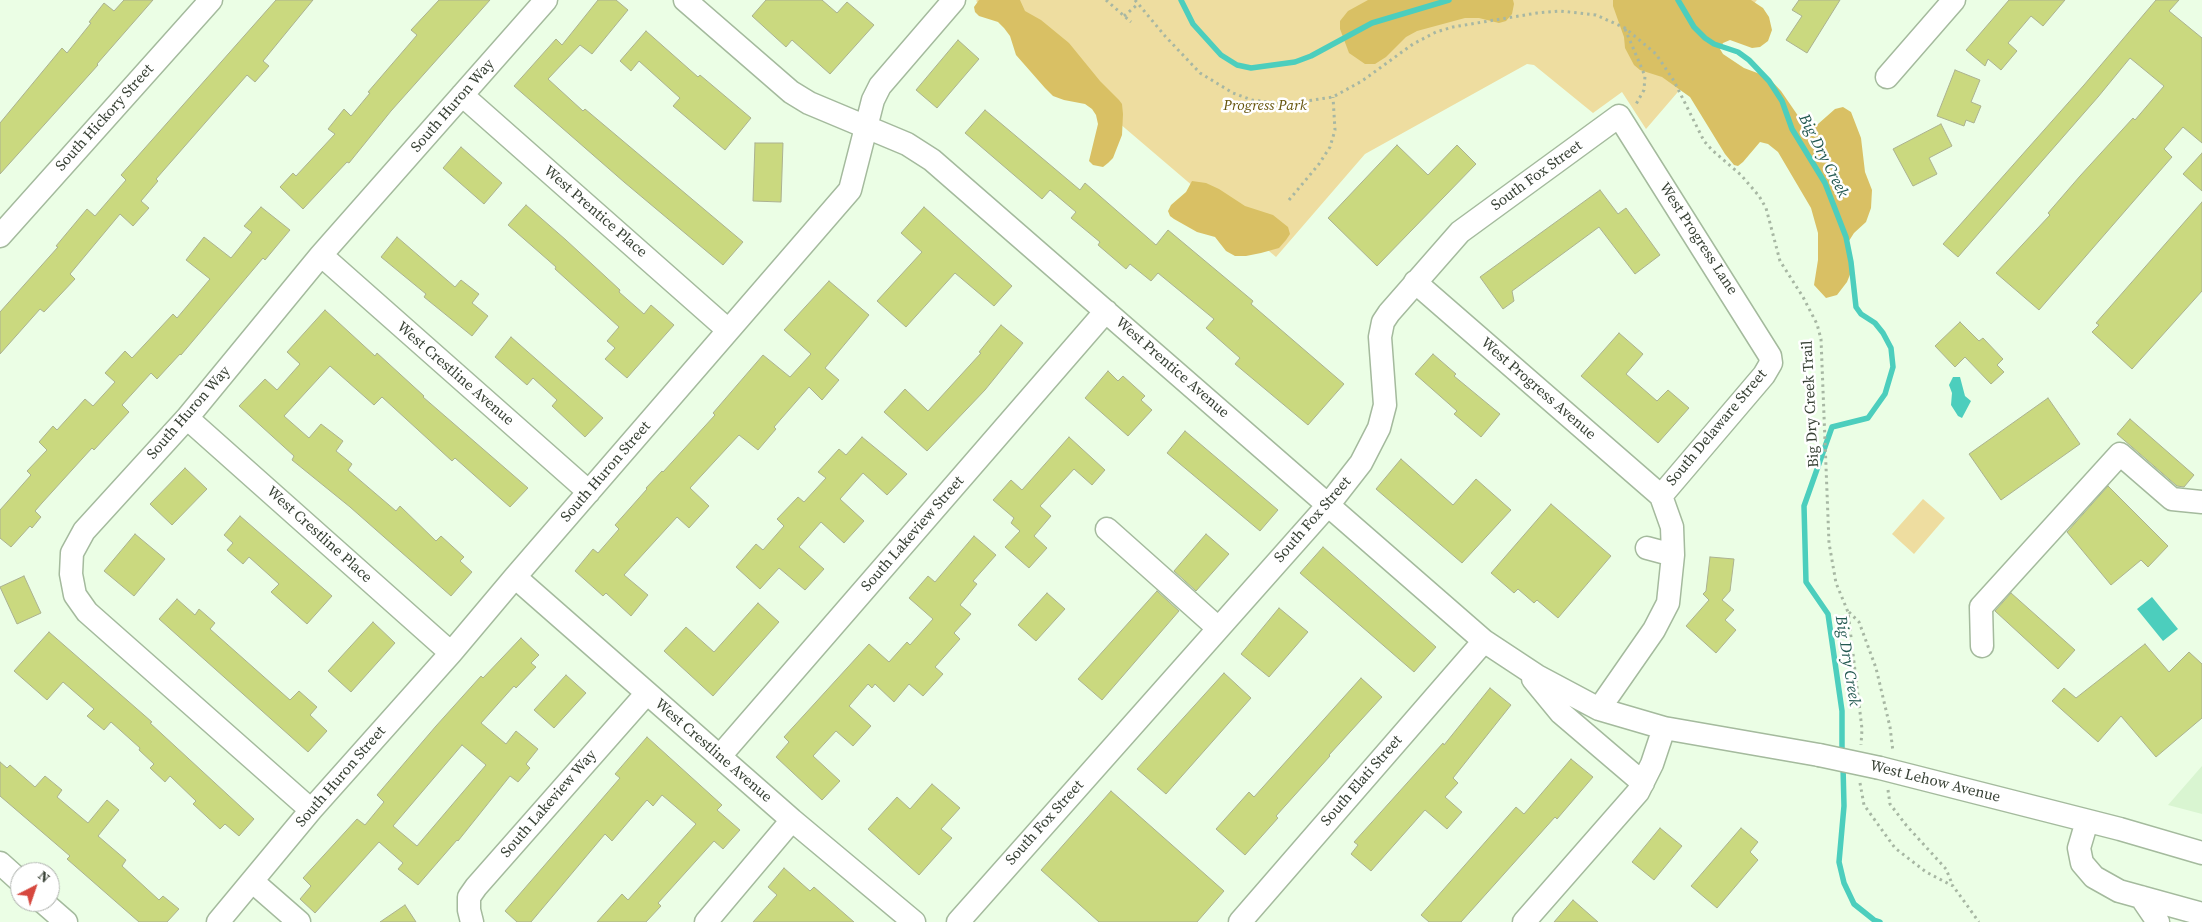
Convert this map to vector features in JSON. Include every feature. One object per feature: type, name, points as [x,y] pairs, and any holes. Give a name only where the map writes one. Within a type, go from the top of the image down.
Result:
[{"type":"street","name":"South Hickory Street","points":[[0,236],[211,0]]},
{"type":"street","name":"South Huron Way","points":[[311,810],[87,612],[76,595],[71,574],[72,553],[84,531],[186,418],[321,255],[546,0]]},
{"type":"street","name":"West Prentice Avenue","points":[[685,0],[791,92],[809,103],[907,144],[932,160],[1484,641],[1523,667],[1599,709],[1664,728]]},
{"type":"street","name":"South Huron Street","points":[[218,922],[311,810],[451,653],[850,190],[873,100],[880,86],[954,0]]},
{"type":"street","points":[[1887,77],[1954,0]]},
{"type":"street","name":"West Prentice Place","points":[[462,95],[728,330]]},
{"type":"street","name":"South Fox Street","points":[[958,922],[1328,504],[1361,464],[1379,428],[1385,405],[1380,330],[1389,313],[1460,232],[1619,116]]},
{"type":"street","name":"West Progress Lane","points":[[1619,116],[1766,346],[1771,363]]},
{"type":"street","name":"West Crestline Avenue","points":[[321,255],[589,492]]},
{"type":"street","name":"West Progress Avenue","points":[[1416,282],[1661,496]]},
{"type":"street","name":"South Lakeview Street","points":[[720,756],[1106,311]]},
{"type":"street","name":"South Delaware Street","points":[[1599,709],[1654,630],[1668,603],[1673,555],[1672,527],[1661,496],[1754,387],[1771,363]]},
{"type":"street","name":"West Crestline Place","points":[[186,418],[451,653]]},
{"type":"street","points":[[1982,646],[1981,607],[2120,454],[2172,499],[2202,502]]},
{"type":"street","points":[[1107,529],[1218,628]]},
{"type":"street","points":[[1647,548],[1673,555]]},
{"type":"street","name":"West Crestline Avenue","points":[[515,577],[792,820],[914,922]]},
{"type":"street","name":"South Elati Street","points":[[1240,922],[1484,641]]},
{"type":"street","points":[[1523,667],[1561,713],[1643,783]]},
{"type":"street","name":"South Lakeview Way","points":[[472,922],[468,910],[469,897],[476,887],[647,693]]},
{"type":"street","points":[[1524,922],[1638,792],[1652,764],[1664,728]]},
{"type":"street","name":"West Lehow Avenue","points":[[1664,728],[1819,756],[1886,760],[2086,821],[2202,853]]},
{"type":"street","points":[[706,922],[792,820]]},
{"type":"street","points":[[2086,821],[2079,848],[2082,863],[2094,877],[2119,891],[2202,914]]},
{"type":"street","points":[[0,863],[10,872]]},
{"type":"street","points":[[252,882],[299,922]]},
{"type":"street","points":[[2141,897],[2158,922]]},
{"type":"street","points":[[54,912],[66,922]]},
{"type":"path","points":[[1106,0],[1131,22]]},
{"type":"path","name":"Big Dry Creek Trail","points":[[1135,0],[1187,62],[1217,85],[1252,100],[1269,102],[1293,103],[1333,97],[1362,81],[1418,41],[1436,32],[1453,28],[1560,11],[1596,14],[1625,28],[1641,40],[1666,66],[1704,141],[1750,184],[1763,202],[1780,262],[1803,297],[1817,324],[1820,340],[1829,543]]},
{"type":"path","points":[[1124,16],[1138,4]]},
{"type":"path","points":[[1619,116],[1636,106],[1641,98],[1645,83],[1642,66],[1625,28]]},
{"type":"path","points":[[1289,200],[1319,164],[1333,140],[1335,115],[1333,97]]},
{"type":"path","points":[[1848,612],[1859,622],[1876,668],[1890,728],[1886,760]]},
{"type":"path","points":[[1888,790],[1890,804],[1906,825],[1946,868],[1953,886]]},
{"type":"shaded area","points":[[979,0],[1020,0],[1025,11],[1041,20],[1069,43],[1100,81],[1122,104],[1122,135],[1113,158],[1103,167],[1093,165],[1089,161],[1098,124],[1092,109],[1085,104],[1053,96],[1016,55],[1010,36],[1004,28],[998,22],[979,16],[975,12],[974,7]]},
{"type":"shaded area","points":[[1368,0],[1513,0],[1514,4],[1512,14],[1506,21],[1499,23],[1479,18],[1465,18],[1417,31],[1406,37],[1386,57],[1375,64],[1365,64],[1349,53],[1340,29],[1340,21],[1348,11]]},
{"type":"shaded area","points":[[1613,0],[1751,0],[1763,8],[1769,17],[1772,30],[1768,41],[1760,47],[1752,48],[1730,40],[1723,43],[1720,49],[1723,54],[1744,68],[1768,77],[1781,91],[1803,123],[1810,126],[1818,124],[1835,109],[1843,107],[1851,112],[1861,138],[1865,172],[1872,190],[1871,208],[1866,222],[1854,233],[1847,244],[1851,272],[1847,282],[1837,295],[1826,298],[1814,285],[1818,260],[1818,233],[1811,208],[1778,152],[1768,144],[1760,142],[1743,162],[1738,166],[1734,165],[1725,154],[1690,97],[1662,77],[1640,70],[1634,65],[1625,48],[1624,37],[1613,6]]},
{"type":"shaded area","points":[[1192,181],[1206,183],[1245,206],[1273,215],[1288,227],[1290,234],[1279,248],[1246,256],[1235,256],[1226,251],[1215,237],[1197,232],[1170,216],[1168,211],[1171,205],[1186,192]]},
{"type":"shaded area","points":[[2202,766],[2202,814],[2168,805]]},
{"type":"green space","name":"Progress Park","points":[[977,0],[1757,0],[1646,129],[1622,92],[1593,113],[1534,65],[1527,64],[1365,154],[1276,257]]},
{"type":"green space","points":[[1923,499],[1945,518],[1914,554],[1892,534]]},
{"type":"water","points":[[1953,377],[1960,377],[1965,396],[1971,401],[1962,418],[1958,416],[1951,405],[1952,393],[1949,385]]},
{"type":"water","points":[[2152,597],[2178,629],[2163,641],[2137,609]]},
{"type":"building","points":[[124,0],[153,0],[98,65],[0,174],[0,123],[62,48],[67,53],[104,3],[114,11]]},
{"type":"building","points":[[276,0],[313,0],[263,61],[269,66],[255,82],[247,75],[156,179],[158,181],[141,201],[149,208],[133,226],[120,214],[70,274],[75,279],[44,312],[40,309],[0,354],[0,312],[58,247],[56,246],[87,209],[95,216],[126,180],[121,175]]},
{"type":"building","points":[[439,0],[490,0],[391,111],[349,163],[347,162],[303,209],[280,187],[293,173],[296,176],[335,134],[328,129],[344,109],[351,116],[370,93],[368,92],[417,35],[411,30]]},
{"type":"building","points":[[598,0],[616,0],[628,10],[592,54],[580,45],[548,79],[583,111],[585,109],[743,242],[723,265],[514,86],[556,39],[562,45]]},
{"type":"building","points":[[766,0],[822,0],[837,13],[847,2],[874,25],[830,74],[792,40],[786,47],[752,16]]},
{"type":"building","points":[[1799,0],[1840,0],[1807,53],[1786,40],[1802,16],[1792,10]]},
{"type":"building","points":[[2009,0],[2065,0],[2043,26],[2031,16],[2008,43],[2017,51],[2001,70],[1988,59],[1985,66],[1966,50]]},
{"type":"building","points":[[2156,0],[2179,0],[2169,11],[2202,38],[2202,143],[2183,127],[2164,149],[2172,157],[2039,310],[1996,273],[2050,215],[2048,213],[2080,176],[2133,118],[2135,120],[2164,86],[2130,58],[1958,257],[1943,244],[2084,85]]},
{"type":"building","points":[[646,31],[698,77],[700,75],[751,118],[725,150],[673,106],[680,98],[639,61],[631,71],[620,61]]},
{"type":"building","points":[[958,40],[979,59],[937,108],[916,90]]},
{"type":"building","points":[[1955,70],[1980,80],[1971,102],[1981,106],[1974,123],[1966,120],[1964,126],[1937,116]]},
{"type":"building","points":[[985,110],[1080,190],[1085,183],[1156,245],[1168,230],[1253,301],[1251,304],[1344,384],[1308,425],[1235,364],[1240,358],[1206,328],[1214,319],[1158,273],[1151,281],[1130,264],[1126,269],[1098,245],[1100,242],[1071,218],[1076,212],[1050,190],[1042,199],[965,133]]},
{"type":"building","points":[[1941,124],[1952,146],[1929,158],[1937,174],[1913,186],[1893,149]]},
{"type":"building","points":[[755,143],[783,143],[781,202],[753,201]]},
{"type":"building","points":[[1397,145],[1428,175],[1457,145],[1476,164],[1377,266],[1328,218]]},
{"type":"building","points":[[461,147],[502,183],[484,204],[443,168]]},
{"type":"building","points":[[2202,153],[2202,191],[2183,174]]},
{"type":"building","points":[[1600,190],[1618,214],[1626,208],[1660,255],[1635,274],[1599,227],[1512,291],[1514,301],[1503,309],[1480,277]]},
{"type":"building","points":[[2202,202],[2202,291],[2132,369],[2092,332],[2099,325],[2096,323]]},
{"type":"building","points":[[526,205],[644,314],[651,305],[674,325],[627,378],[605,359],[615,348],[607,341],[619,327],[555,269],[556,267],[508,225]]},
{"type":"building","points":[[261,207],[290,230],[265,260],[263,258],[181,355],[157,379],[151,373],[122,405],[129,412],[94,450],[92,448],[35,511],[41,517],[11,547],[0,538],[0,510],[31,475],[27,471],[47,450],[39,442],[53,426],[57,430],[85,399],[93,406],[115,382],[105,373],[125,351],[132,358],[173,314],[177,318],[210,279],[186,260],[204,237],[231,258],[252,232],[244,226]]},
{"type":"building","points":[[924,207],[1012,286],[994,306],[955,273],[906,327],[877,301],[922,252],[901,233]]},
{"type":"building","points":[[397,237],[455,287],[461,280],[479,294],[472,303],[488,316],[472,336],[424,297],[426,294],[381,257]]},
{"type":"building","points":[[829,281],[869,315],[825,368],[839,380],[822,400],[809,387],[774,427],[776,429],[758,450],[739,435],[690,488],[709,506],[689,528],[677,517],[624,575],[648,595],[631,616],[606,593],[603,596],[575,571],[593,549],[598,553],[619,529],[615,525],[646,488],[715,415],[713,413],[763,355],[790,377],[811,354],[784,330]]},
{"type":"building","points":[[325,310],[375,356],[377,353],[423,397],[528,488],[510,507],[455,458],[452,461],[382,397],[374,405],[330,366],[284,416],[309,438],[321,424],[343,441],[336,451],[352,464],[348,470],[396,511],[400,506],[436,541],[441,536],[464,557],[460,561],[472,572],[451,596],[350,507],[292,460],[294,456],[239,406],[265,379],[277,390],[300,364],[287,352]]},
{"type":"building","points":[[1960,322],[1979,341],[1983,338],[2003,359],[1997,365],[2004,372],[1991,384],[1965,357],[1955,367],[1935,346]]},
{"type":"building","points":[[1001,325],[1023,343],[985,390],[927,451],[884,412],[905,389],[928,411],[981,353],[979,352]]},
{"type":"building","points":[[1619,333],[1643,354],[1626,374],[1657,401],[1668,390],[1689,408],[1658,443],[1581,376]]},
{"type":"building","points":[[511,337],[603,418],[585,437],[552,406],[557,400],[533,378],[527,385],[495,357]]},
{"type":"building","points":[[1433,354],[1456,374],[1454,376],[1500,414],[1481,437],[1454,414],[1457,411],[1415,374]]},
{"type":"building","points":[[1108,371],[1118,381],[1123,376],[1145,396],[1141,400],[1152,410],[1128,436],[1085,398]]},
{"type":"building","points":[[2048,398],[2080,444],[2001,500],[1969,454]]},
{"type":"building","points":[[2130,419],[2194,475],[2184,487],[2177,486],[2117,434]]},
{"type":"building","points":[[1185,431],[1278,510],[1260,531],[1167,453]]},
{"type":"building","points":[[862,437],[907,474],[887,495],[863,473],[840,499],[864,521],[844,543],[821,522],[799,547],[824,569],[805,590],[779,568],[760,589],[736,567],[756,544],[763,550],[784,526],[777,519],[798,497],[804,502],[826,478],[818,472],[839,449],[846,455]]},
{"type":"building","points":[[1069,437],[1105,470],[1092,485],[1074,469],[1040,506],[1051,516],[1034,536],[1047,548],[1029,568],[1005,547],[1020,531],[1011,523],[1014,518],[993,500],[1011,480],[1022,490]]},
{"type":"building","points":[[1401,459],[1453,505],[1476,479],[1511,510],[1462,563],[1376,489]]},
{"type":"building","points":[[185,468],[207,489],[172,525],[150,504]]},
{"type":"building","points":[[2108,486],[2168,546],[2148,567],[2141,560],[2111,585],[2067,532]]},
{"type":"building","points":[[1551,504],[1611,556],[1558,618],[1537,600],[1534,603],[1518,589],[1514,593],[1491,573]]},
{"type":"building","points":[[240,516],[332,596],[307,624],[271,592],[279,584],[249,557],[243,564],[227,550],[233,543],[224,535]]},
{"type":"building","points":[[135,534],[165,559],[134,596],[104,571]]},
{"type":"building","points":[[1206,534],[1229,554],[1196,591],[1174,571]]},
{"type":"building","points":[[974,536],[996,555],[973,581],[977,584],[960,605],[971,614],[954,633],[960,639],[935,667],[943,674],[923,696],[909,684],[894,702],[875,684],[872,688],[868,684],[849,706],[871,726],[853,746],[836,731],[813,756],[840,781],[822,800],[776,757],[789,742],[784,737],[869,644],[889,662],[907,642],[910,645],[933,619],[909,598],[928,576],[935,582]]},
{"type":"building","points":[[1323,547],[1436,647],[1414,672],[1300,573]]},
{"type":"building","points":[[1710,557],[1734,559],[1730,591],[1722,600],[1734,610],[1725,620],[1736,630],[1716,653],[1686,626],[1709,600],[1703,594],[1706,591]]},
{"type":"building","points":[[24,576],[41,613],[17,624],[0,587]]},
{"type":"building","points":[[1157,591],[1179,611],[1102,700],[1078,679]]},
{"type":"building","points":[[1047,593],[1065,609],[1036,641],[1018,625]]},
{"type":"building","points":[[2011,593],[2075,650],[2058,669],[1995,611]]},
{"type":"building","points":[[177,599],[195,615],[199,609],[215,623],[210,629],[290,700],[299,691],[317,707],[310,715],[327,731],[308,752],[159,619]]},
{"type":"building","points":[[758,603],[779,622],[713,696],[664,651],[686,627],[714,652]]},
{"type":"building","points":[[1279,608],[1308,632],[1269,677],[1241,654]]},
{"type":"building","points":[[373,622],[395,643],[351,692],[328,671]]},
{"type":"building","points":[[49,632],[152,722],[150,723],[254,819],[239,836],[225,824],[220,829],[193,804],[196,801],[170,776],[165,782],[150,768],[154,764],[139,750],[140,748],[111,722],[104,730],[87,716],[94,709],[63,682],[47,700],[14,671]]},
{"type":"building","points":[[521,638],[539,655],[531,663],[536,667],[516,688],[514,686],[481,723],[506,744],[516,731],[538,749],[526,764],[530,768],[518,782],[510,776],[458,841],[418,885],[398,869],[403,863],[379,842],[315,913],[300,899],[311,886],[303,878],[357,819],[365,825],[384,802],[377,795],[481,676],[483,678]],"holes":[[[462,745],[486,765],[417,846],[393,826]]]},
{"type":"building","points":[[2145,644],[2169,672],[2189,652],[2202,664],[2202,718],[2156,757],[2121,716],[2098,742],[2052,701],[2064,688],[2076,698]]},
{"type":"building","points":[[1224,673],[1251,698],[1166,794],[1137,769]]},
{"type":"building","points":[[566,675],[586,693],[554,728],[534,710]]},
{"type":"building","points":[[1361,678],[1382,697],[1276,816],[1278,818],[1245,855],[1216,829],[1249,792],[1254,797]]},
{"type":"building","points":[[1490,688],[1511,705],[1453,778],[1458,783],[1445,797],[1462,812],[1447,829],[1425,810],[1371,871],[1351,854],[1358,845],[1354,842],[1443,743],[1444,745]]},
{"type":"building","points":[[647,737],[722,805],[717,810],[740,830],[723,849],[714,841],[658,903],[661,906],[646,922],[597,922],[622,894],[628,900],[696,824],[662,795],[653,806],[647,800],[612,841],[605,834],[531,922],[517,922],[505,911],[620,778],[615,774]]},
{"type":"building","points":[[1571,759],[1593,777],[1557,819],[1555,817],[1461,922],[1429,922],[1421,915],[1516,807],[1524,814]]},
{"type":"building","points":[[0,762],[7,768],[10,765],[35,787],[45,776],[62,790],[57,797],[88,823],[107,800],[119,810],[98,836],[126,860],[122,866],[159,900],[163,896],[179,909],[167,922],[139,922],[67,859],[70,856],[0,796]]},
{"type":"building","points":[[932,784],[960,808],[941,829],[952,838],[919,875],[868,829],[897,797],[910,809]]},
{"type":"building","points":[[1111,791],[1224,891],[1197,922],[1099,922],[1041,870]]},
{"type":"building","points":[[1660,828],[1682,846],[1654,880],[1632,862]]},
{"type":"building","points":[[1741,828],[1758,842],[1750,852],[1758,860],[1717,908],[1691,886]]},
{"type":"building","points":[[784,868],[810,891],[814,887],[854,922],[753,922],[777,895],[768,887]]},
{"type":"building","points":[[1573,900],[1598,922],[1554,922]]},
{"type":"building","points":[[405,905],[416,922],[380,922]]},
{"type":"waterway","name":"Big Dry Creek","points":[[1181,0],[1193,24],[1221,55],[1237,65],[1251,68],[1295,62],[1311,56],[1372,23],[1449,0]]},
{"type":"waterway","name":"Big Dry Creek","points":[[1678,0],[1694,27],[1705,38],[1714,44],[1738,52],[1749,60],[1769,81],[1782,101],[1792,129],[1825,183],[1846,237],[1856,307],[1861,314],[1875,323],[1891,348],[1893,367],[1885,394],[1868,418],[1832,427],[1804,506],[1806,582],[1828,614],[1842,711],[1842,754]]},
{"type":"waterway","name":"Big Dry Creek","points":[[1843,766],[1844,806],[1839,862],[1844,883],[1854,904],[1874,920],[1880,922]]}]
